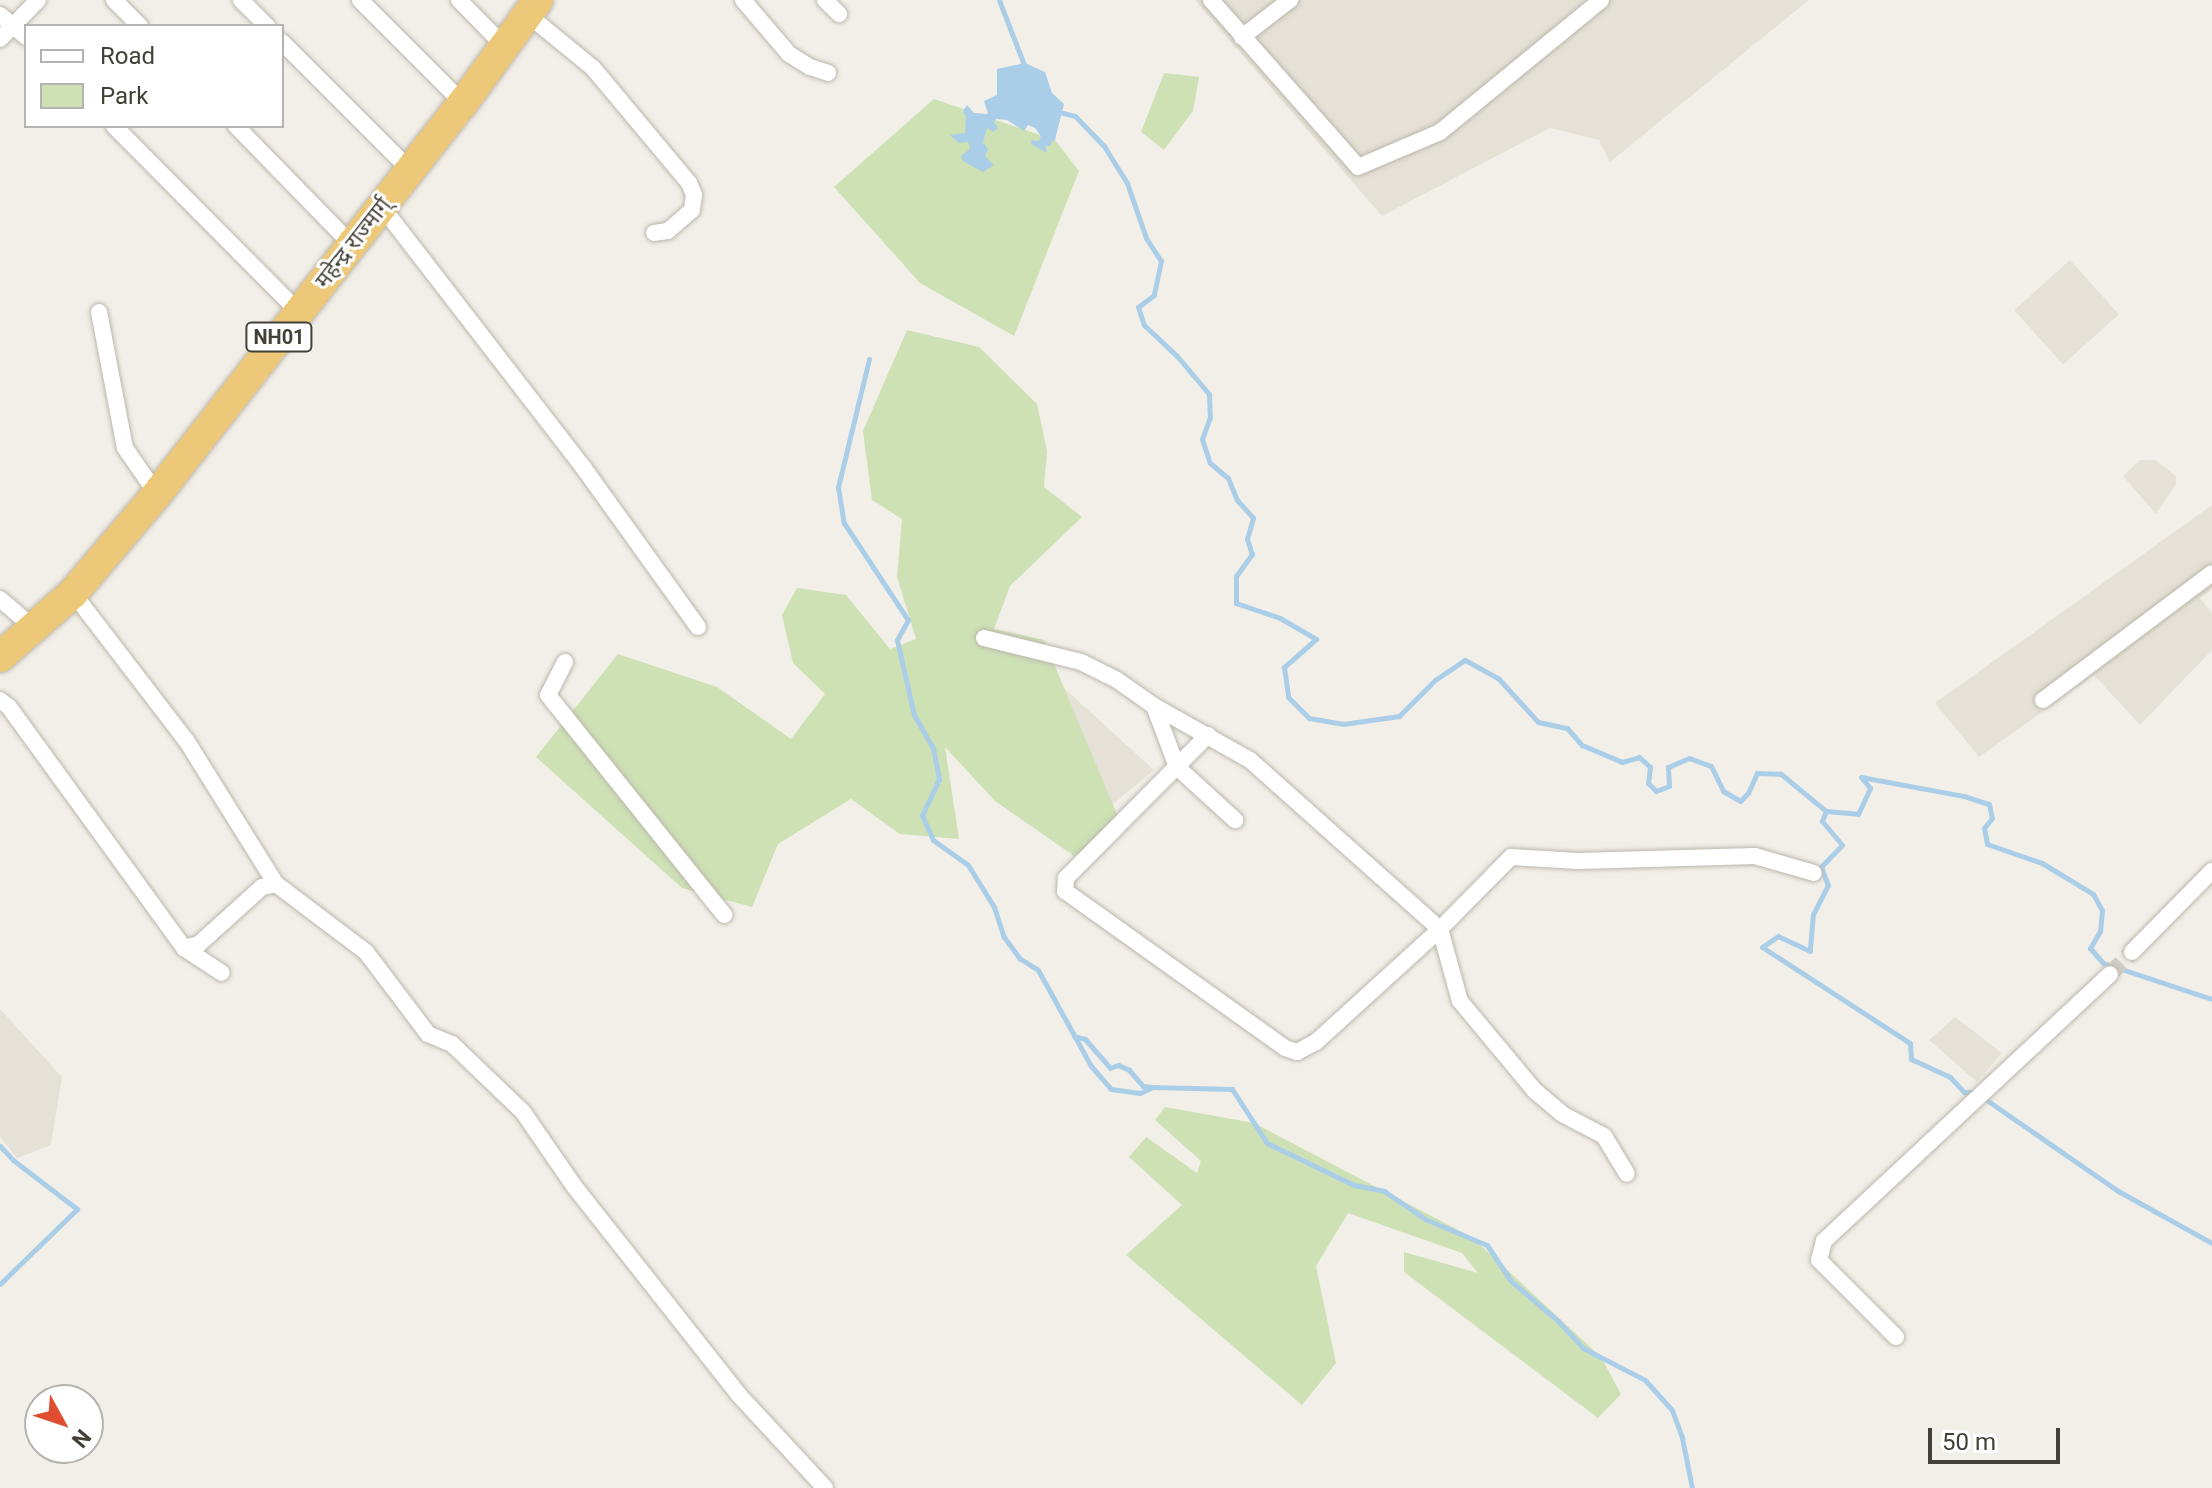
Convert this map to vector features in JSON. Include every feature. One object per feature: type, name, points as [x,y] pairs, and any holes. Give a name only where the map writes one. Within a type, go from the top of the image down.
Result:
[{"type":"highway","name":"महेन्द्र राज्मार्ग्","points":[[0,657],[73,593],[157,494],[463,103],[532,7]]},
{"type":"street","points":[[0,39],[6,19],[38,0]]},
{"type":"street","points":[[114,0],[138,24]]},
{"type":"street","points":[[241,0],[265,24]]},
{"type":"street","points":[[360,0],[463,103]]},
{"type":"street","points":[[459,0],[505,47]]},
{"type":"street","points":[[743,0],[789,54],[810,67],[828,73]]},
{"type":"street","points":[[825,0],[839,14]]},
{"type":"street","points":[[1211,0],[1358,167],[1440,132],[1601,0]]},
{"type":"street","points":[[1242,37],[1290,0]]},
{"type":"street","points":[[532,7],[593,68],[689,183],[694,195],[692,210],[668,231],[654,233]]},
{"type":"street","points":[[6,19],[24,35]]},
{"type":"street","points":[[284,44],[410,170]]},
{"type":"street","points":[[116,128],[299,312]]},
{"type":"street","points":[[238,128],[351,244]]},
{"type":"street","points":[[382,207],[583,467],[698,627]]},
{"type":"street","points":[[99,312],[125,448],[157,494]]},
{"type":"street","points":[[2043,700],[2212,573]]},
{"type":"street","points":[[73,593],[186,740],[276,884],[366,952],[428,1034],[452,1044],[523,1112],[574,1186],[738,1394],[825,1488]]},
{"type":"street","points":[[0,599],[35,629]]},
{"type":"street","points":[[984,638],[1081,662],[1117,680],[1154,706],[1250,760],[1440,929],[1460,1001],[1535,1091],[1562,1114],[1604,1136],[1627,1174]]},
{"type":"street","points":[[565,662],[548,695],[724,915]]},
{"type":"street","points":[[0,700],[9,707],[184,948],[222,973]]},
{"type":"street","points":[[1154,706],[1177,767],[1235,820]]},
{"type":"street","points":[[1208,735],[1066,878],[1065,891],[1285,1048],[1297,1052],[1316,1042],[1440,929],[1511,857],[1578,861],[1755,856],[1814,873]]},
{"type":"street","points":[[2132,952],[2212,871]]},
{"type":"street","points":[[184,948],[199,944],[262,887],[276,884]]},
{"type":"street","points":[[1896,1337],[1819,1260],[1824,1241],[2110,974]]},
{"type":"shaded area","points":[[1195,0],[1809,0],[1610,162],[1599,140],[1550,128],[1382,216]]},
{"type":"shaded area","points":[[2070,260],[2119,314],[2063,364],[2014,310]]},
{"type":"shaded area","points":[[2140,460],[2155,460],[2176,476],[2176,484],[2156,514],[2123,476]]},
{"type":"shaded area","points":[[2212,505],[2212,589],[2200,598],[2212,613],[2212,650],[2140,725],[2094,675],[1979,757],[1935,703]]},
{"type":"shaded area","points":[[1031,658],[1154,770],[1093,821]]},
{"type":"shaded area","points":[[0,1009],[62,1077],[51,1145],[17,1158],[0,1137]]},
{"type":"shaded area","points":[[1955,1017],[2002,1053],[1977,1082],[1929,1040]]},
{"type":"green space","points":[[1164,73],[1199,77],[1193,111],[1164,150],[1141,132]]},
{"type":"green space","points":[[934,99],[1055,140],[1079,171],[1014,336],[920,283],[834,187]]},
{"type":"green space","points":[[907,330],[979,347],[1037,404],[1047,451],[1044,487],[1082,517],[1010,586],[994,629],[1044,640],[1121,824],[1074,856],[995,801],[945,747],[959,839],[900,834],[851,799],[778,844],[752,907],[682,888],[536,757],[618,654],[717,687],[791,739],[825,694],[793,663],[782,615],[797,588],[846,595],[890,649],[916,639],[897,577],[902,519],[872,500],[863,431]]},
{"type":"green space","points":[[1165,1107],[1254,1123],[1487,1245],[1475,1240],[1601,1357],[1621,1394],[1598,1418],[1404,1272],[1404,1252],[1478,1273],[1462,1253],[1348,1213],[1316,1266],[1336,1363],[1302,1405],[1126,1255],[1182,1205],[1129,1157],[1146,1137],[1197,1173],[1201,1161],[1155,1120]]},
{"type":"water","points":[[1025,63],[1045,72],[1052,93],[1064,104],[1055,140],[1051,146],[1045,146],[1047,153],[1031,144],[1032,140],[1039,141],[1041,136],[1035,128],[1028,125],[1024,131],[1007,120],[996,119],[994,122],[998,128],[993,132],[987,128],[983,142],[988,149],[985,156],[994,165],[983,172],[963,161],[961,156],[970,149],[968,142],[959,143],[950,135],[965,133],[966,117],[963,111],[967,105],[974,113],[988,114],[984,101],[997,95],[997,69]]},
{"type":"waterway","points":[[999,0],[1026,70]]},
{"type":"waterway","points":[[1063,113],[1075,116],[1104,146],[1127,183],[1146,238],[1161,261],[1154,295],[1138,307],[1144,325],[1177,356],[1209,394],[1210,417],[1202,439],[1210,463],[1228,478],[1237,500],[1253,518],[1247,539],[1252,554],[1236,576],[1236,603],[1280,618],[1316,639],[1284,667],[1288,697],[1309,718],[1343,724],[1399,716],[1435,680],[1465,660],[1498,678],[1538,722],[1567,728],[1582,745],[1622,762],[1639,757],[1650,767],[1648,783],[1656,791],[1669,786],[1668,767],[1689,758],[1711,766],[1723,791],[1740,801],[1748,793],[1757,773],[1781,774],[1826,811],[1858,814],[1870,788],[1861,777],[1964,796],[1989,804],[1992,818],[1984,828],[1987,844],[2042,863],[2093,894],[2102,910],[2100,931],[2090,948],[2103,963],[2212,999]]},
{"type":"waterway","points":[[869,359],[838,487],[844,523],[908,620],[897,640],[914,715],[933,748],[939,779],[922,815],[933,840],[968,865],[994,907],[1004,937],[1019,958],[1038,970],[1091,1066],[1111,1089],[1140,1093],[1153,1087],[1232,1089],[1267,1143],[1354,1185],[1384,1191],[1425,1219],[1487,1245],[1511,1281],[1558,1321],[1583,1348],[1645,1380],[1672,1410],[1682,1438],[1692,1488]]},
{"type":"waterway","points":[[1826,811],[1822,821],[1842,845],[1821,867],[1828,885],[1813,914],[1810,951],[1778,936],[1762,947],[1910,1043],[1911,1059],[1950,1077],[1964,1092],[1975,1092],[2118,1191],[2212,1243]]},
{"type":"waterway","points":[[1074,1036],[1085,1039],[1110,1068],[1118,1065],[1129,1070],[1143,1086],[1152,1087]]},
{"type":"waterway","points":[[0,1146],[13,1160],[77,1209],[0,1284]]},
{"type":"tunnel","points":[[2110,974],[2132,952]]}]
